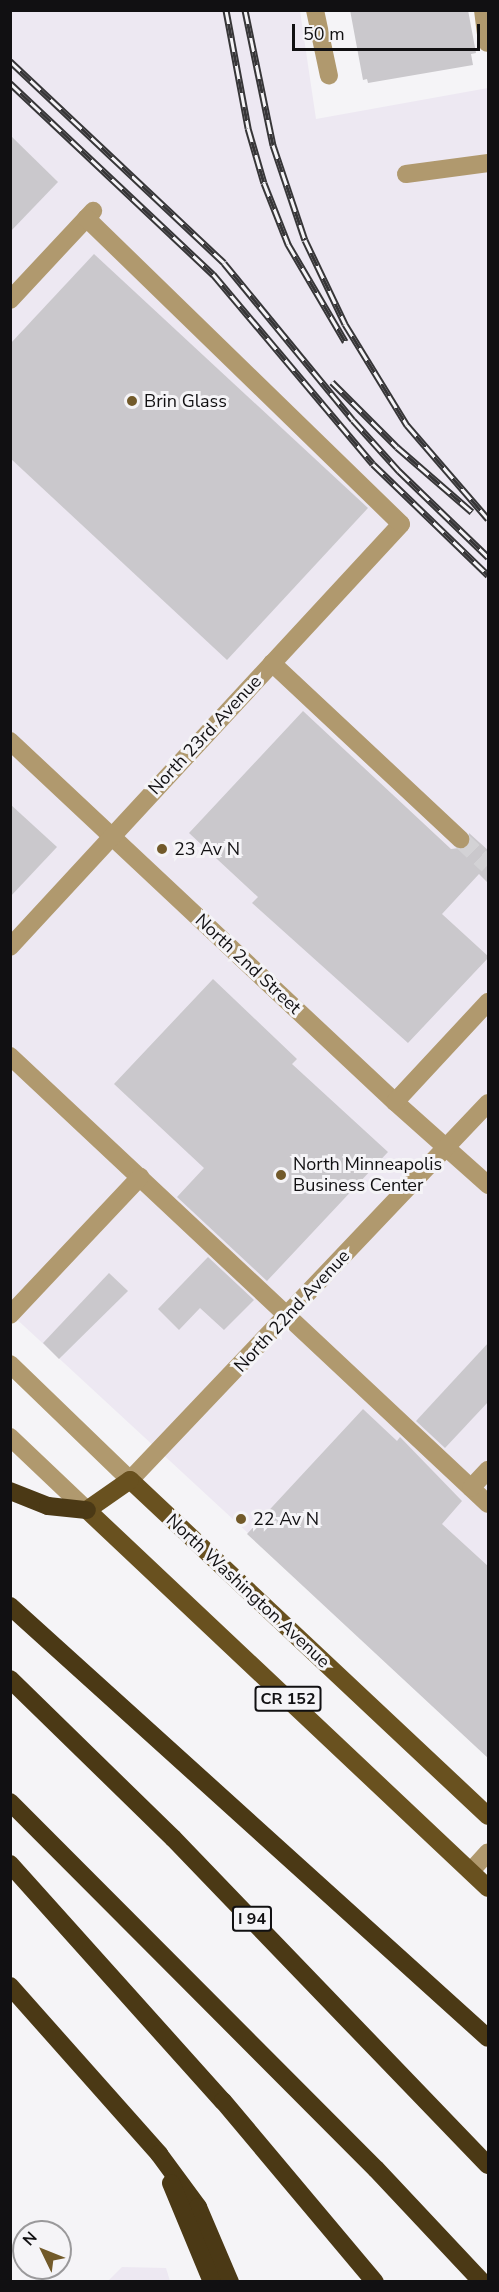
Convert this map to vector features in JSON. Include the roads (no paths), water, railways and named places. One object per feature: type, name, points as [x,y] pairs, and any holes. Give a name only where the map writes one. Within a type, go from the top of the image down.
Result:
[{"type":"highway","points":[[10,1491],[48,1506],[87,1510]]},
{"type":"highway","points":[[10,1606],[489,2038]]},
{"type":"highway","name":"I 94","points":[[10,1679],[173,1838],[489,2165]]},
{"type":"highway","points":[[10,1802],[376,2169],[482,2282]]},
{"type":"highway","points":[[10,1863],[223,2101],[375,2282]]},
{"type":"highway","points":[[10,1986],[159,2154],[198,2207],[230,2282]]},
{"type":"highway","points":[[159,2154],[212,2282]]},
{"type":"main road","name":"North 22nd Avenue","points":[[87,1510],[130,1480]]},
{"type":"main road","name":"North Washington Avenue","points":[[130,1480],[489,1816]]},
{"type":"main road","name":"CR 152","points":[[87,1510],[489,1888]]},
{"type":"street","points":[[315,10],[329,76]]},
{"type":"street","points":[[483,10],[487,43]]},
{"type":"street","points":[[406,174],[489,163]]},
{"type":"street","name":"North 23rd Avenue","points":[[10,300],[90,214],[400,524],[10,947]]},
{"type":"street","points":[[272,663],[460,839]]},
{"type":"street","name":"North 2nd Street","points":[[10,741],[395,1102],[489,1185]]},
{"type":"street","points":[[395,1102],[489,1002]]},
{"type":"street","points":[[10,1056],[489,1504]]},
{"type":"street","name":"North 22nd Avenue","points":[[130,1480],[489,1103]]},
{"type":"street","points":[[10,1315],[140,1177]]},
{"type":"street","name":"North Washington Avenue","points":[[10,1364],[130,1480]]},
{"type":"street","name":"CR 152","points":[[10,1437],[87,1510]]},
{"type":"street","points":[[471,1488],[489,1470]]},
{"type":"street","points":[[471,1871],[489,1852]]},
{"type":"tunnel","points":[[460,839],[488,865]]},
{"type":"railway","points":[[226,10],[248,128],[264,183],[288,244],[345,341]]},
{"type":"railway","points":[[245,10],[273,145],[305,240],[345,324],[407,425],[488,519]]},
{"type":"railway","points":[[10,61],[224,263],[353,420],[399,471],[488,557]]},
{"type":"railway","points":[[10,83],[213,274],[373,464],[488,575]]},
{"type":"railway","points":[[332,382],[397,447],[472,512]]},
{"type":"place","name":"Brin Glass","points":[[132,401]]},
{"type":"place","name":"23 Av N","points":[[162,849]]},
{"type":"place","name":"North Minneapolis Business Center","points":[[281,1175]]},
{"type":"place","name":"22 Av N","points":[[241,1519]]}]
